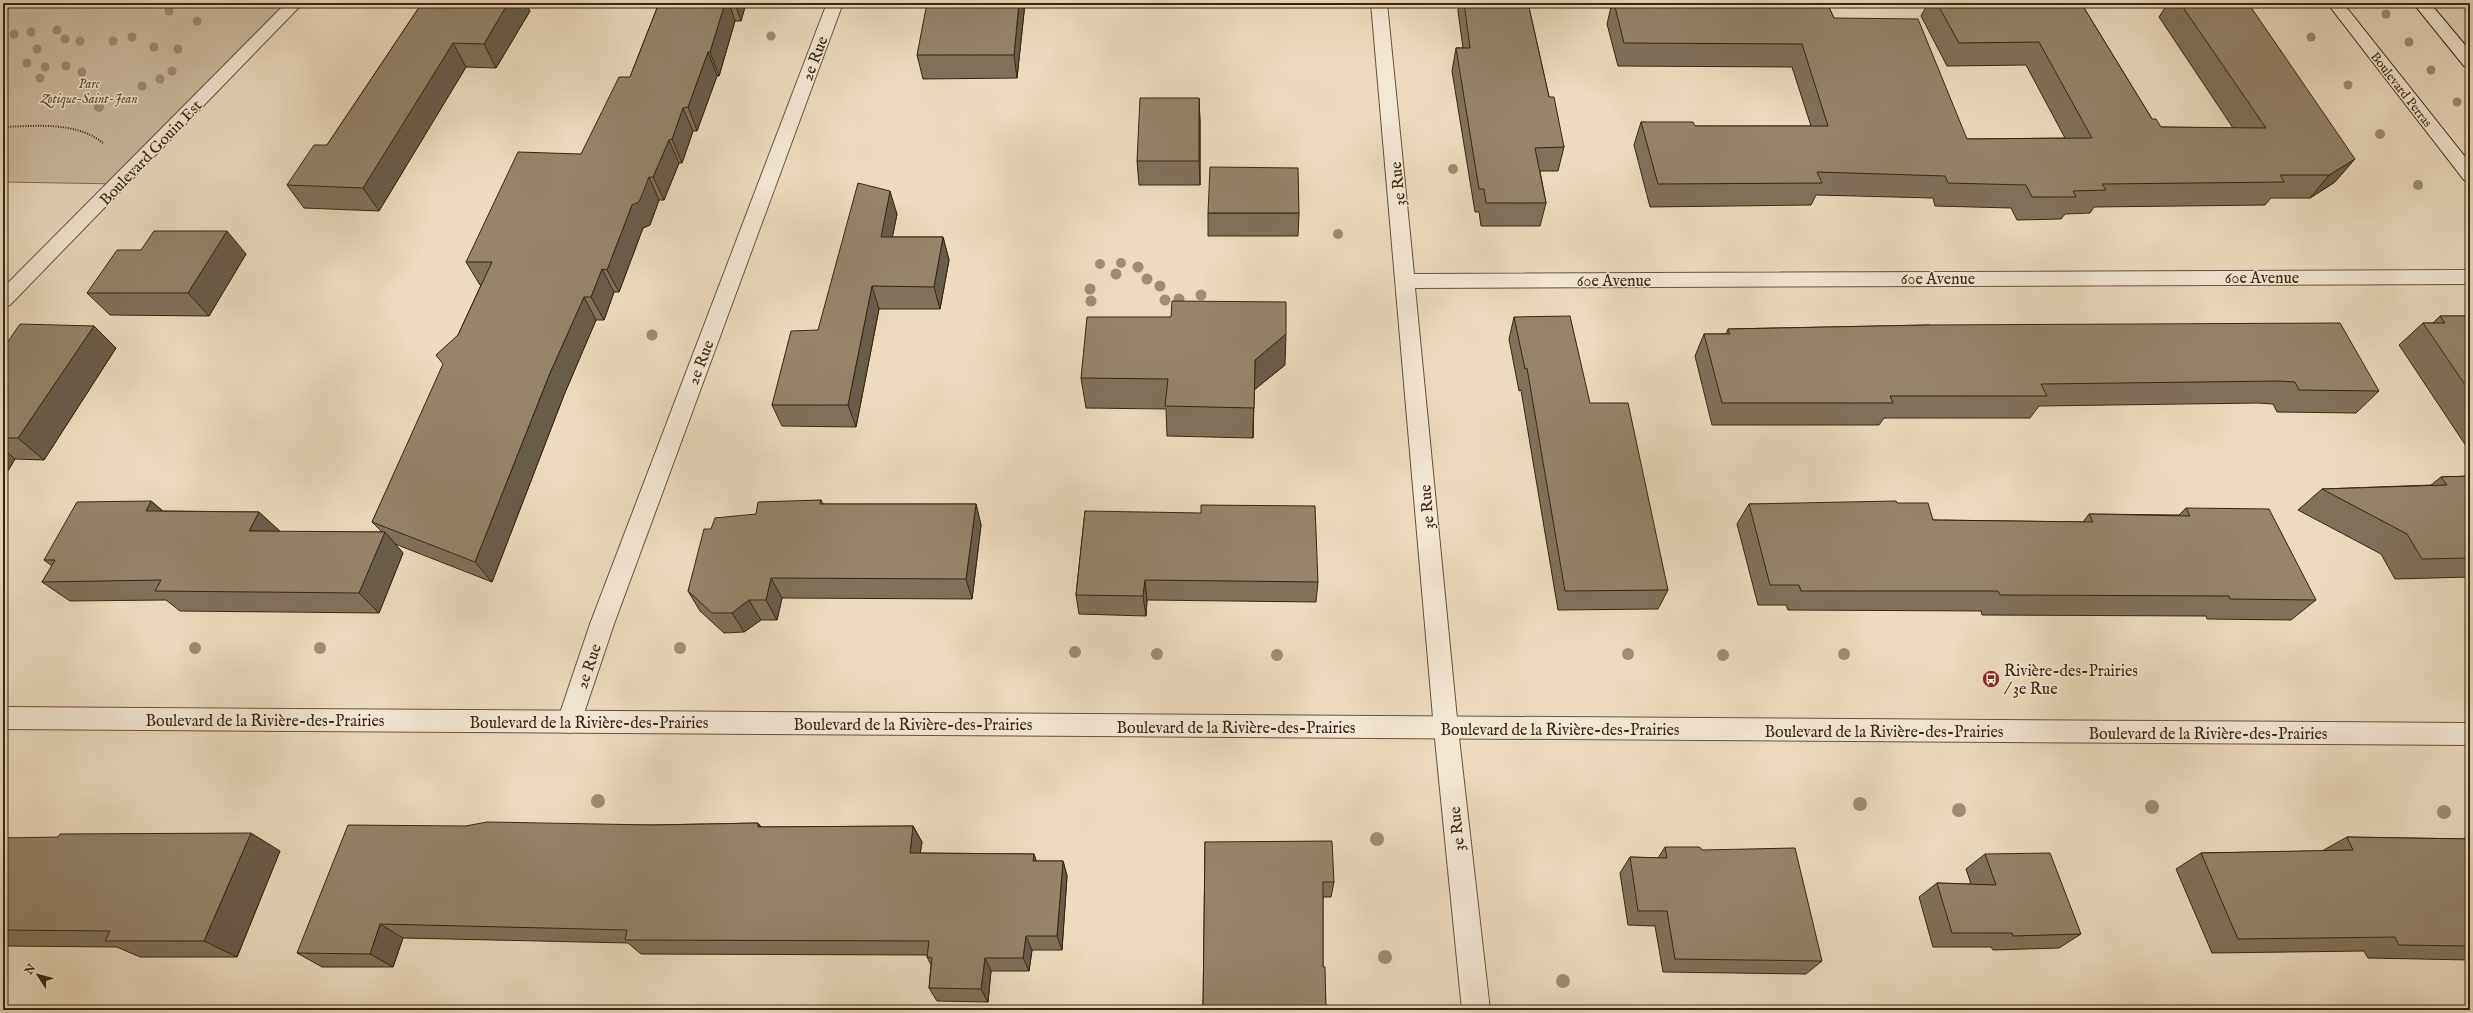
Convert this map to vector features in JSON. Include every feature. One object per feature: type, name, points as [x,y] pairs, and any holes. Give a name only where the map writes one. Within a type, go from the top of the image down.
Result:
[{"type":"street","name":"Boulevard Gouin Est","points":[[3,300],[296,3]]},
{"type":"street","name":"2e Rue","points":[[569,722],[602,624],[835,3]]},
{"type":"street","name":"3e Rue","points":[[1379,3],[1406,281],[1446,729],[1476,1010]]},
{"type":"street","name":"Boulevard Perras","points":[[2335,3],[2470,176]]},
{"type":"street","points":[[2421,3],[2470,62]]},
{"type":"street","name":"60e Avenue","points":[[1406,281],[2470,276]]},
{"type":"street","name":"Boulevard de la Rivière-des-Prairies","points":[[3,718],[1446,729],[2470,734]]},
{"type":"path","points":[[3,127],[83,131],[100,138],[110,152],[119,184]]},
{"type":"green space","name":"Parc Zotique-Saint-Jean","points":[[3,3],[290,3],[119,184],[3,182]]},
{"type":"building","points":[[422,3],[508,3],[484,44],[453,43],[363,188],[287,185],[314,145],[327,145]]},
{"type":"building","points":[[659,3],[725,3],[710,52],[708,52],[688,107],[683,108],[672,139],[669,140],[653,177],[649,177],[639,202],[632,205],[607,270],[602,269],[591,297],[584,297],[550,373],[475,562],[372,522],[443,364],[436,355],[458,335],[492,262],[466,262],[518,152],[581,154],[619,77],[630,77]]},
{"type":"building","points":[[927,3],[1019,3],[1014,55],[917,55]]},
{"type":"building","points":[[1464,3],[1528,3],[1549,97],[1554,97],[1564,147],[1535,148],[1546,203],[1486,203],[1484,189],[1479,189],[1456,48],[1470,48]]},
{"type":"building","points":[[1614,3],[1827,3],[1834,18],[1918,19],[1967,139],[2092,138],[2039,42],[1959,43],[1937,3],[2081,3],[2152,119],[2156,119],[2161,127],[2266,128],[2180,3],[2248,3],[2355,159],[2329,175],[2280,175],[2284,182],[2102,184],[2106,190],[2073,191],[2076,197],[2032,197],[2026,185],[1948,183],[1945,176],[1817,172],[1822,183],[1658,184],[1641,122],[1693,122],[1695,126],[1828,126],[1802,44],[1624,43]]},
{"type":"building","points":[[1140,98],[1199,98],[1199,161],[1137,161]]},
{"type":"building","points":[[1210,167],[1298,168],[1299,213],[1208,213]]},
{"type":"building","points":[[858,183],[890,191],[881,237],[943,237],[934,287],[872,286],[848,405],[772,405],[791,331],[818,330]]},
{"type":"building","points":[[154,231],[227,231],[188,293],[87,293],[117,250],[141,250]]},
{"type":"building","points":[[1172,301],[1286,302],[1286,334],[1255,360],[1254,408],[1165,406],[1168,379],[1081,378],[1087,317],[1171,317]]},
{"type":"building","points":[[1570,316],[1590,403],[1628,403],[1668,590],[1565,591],[1527,368],[1525,369],[1514,317]]},
{"type":"building","points":[[2440,316],[2470,316],[2470,392],[2423,323],[2445,323]]},
{"type":"building","points":[[2340,323],[2379,391],[2299,390],[2295,382],[2279,381],[2041,384],[2047,396],[1890,396],[1893,403],[1722,403],[1704,334],[1730,334],[1728,329],[1928,325]]},
{"type":"building","points":[[20,324],[94,326],[18,438],[3,438],[3,349]]},
{"type":"building","points":[[2470,476],[2470,558],[2422,559],[2407,534],[2322,489],[2447,485],[2441,477]]},
{"type":"building","points":[[821,500],[820,504],[976,504],[966,579],[771,578],[766,600],[749,600],[732,613],[712,613],[688,591],[704,529],[711,529],[715,518],[756,514],[758,502]]},
{"type":"building","points":[[151,501],[146,511],[259,512],[249,531],[385,532],[359,593],[155,591],[161,580],[42,582],[55,560],[44,560],[77,502]]},
{"type":"building","points":[[1896,501],[1897,503],[1928,503],[1933,520],[2093,522],[2089,514],[2190,516],[2186,508],[2269,509],[2316,600],[2230,599],[2229,596],[2000,595],[1998,591],[1801,591],[1799,585],[1770,585],[1749,504]]},
{"type":"building","points":[[1201,505],[1315,506],[1318,582],[1145,580],[1143,596],[1076,595],[1085,511],[1201,513]]},
{"type":"building","points":[[487,822],[654,825],[758,823],[758,827],[913,826],[910,853],[1034,854],[1033,861],[1063,861],[1057,936],[1026,936],[1023,958],[985,958],[981,989],[929,988],[932,958],[927,957],[929,941],[625,940],[627,930],[380,924],[370,954],[297,953],[348,825],[466,826]]},
{"type":"building","points":[[251,833],[204,941],[105,941],[110,931],[3,930],[3,838],[58,837],[60,834]]},
{"type":"building","points":[[2347,837],[2470,839],[2470,946],[2399,945],[2395,937],[2238,939],[2201,853],[2353,850]]},
{"type":"building","points":[[1332,841],[1334,882],[1323,882],[1323,967],[1325,967],[1326,1008],[1339,1008],[1339,1010],[1203,1010],[1205,842]]},
{"type":"building","points":[[1665,847],[1699,847],[1703,850],[1795,848],[1822,961],[1675,959],[1667,911],[1638,911],[1630,857],[1667,858]]},
{"type":"building","points":[[2050,853],[2081,934],[2013,936],[2012,933],[1952,933],[1937,883],[1996,885],[1985,854]]},
{"type":"place","name":"Rivière-des-Prairies / 3e Rue","points":[[1991,679]]}]
